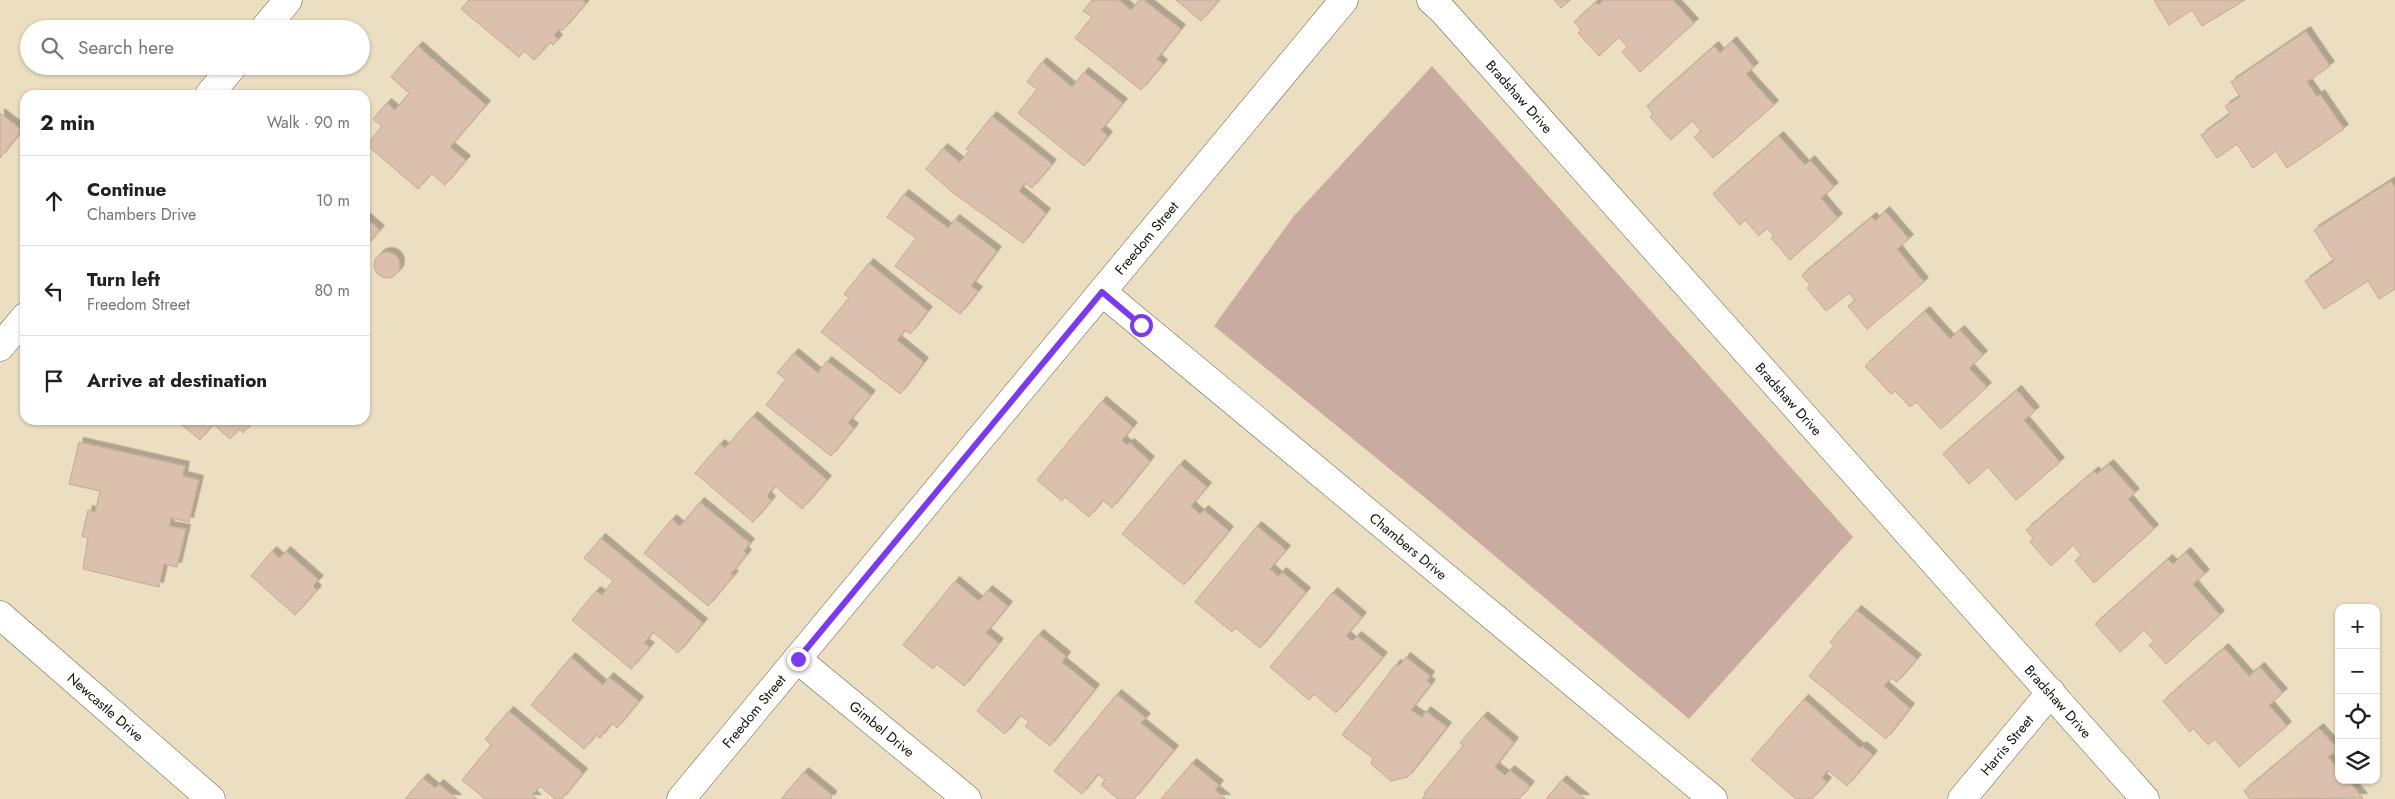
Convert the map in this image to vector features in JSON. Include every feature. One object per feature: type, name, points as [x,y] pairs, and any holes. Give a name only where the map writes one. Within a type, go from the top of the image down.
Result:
[{"type":"street","points":[[271,20],[288,0]]},
{"type":"street","name":"Freedom Street","points":[[681,799],[1344,0]]},
{"type":"street","name":"Bradshaw Drive","points":[[1431,0],[1443,10],[2145,799]]},
{"type":"street","points":[[213,90],[226,75]]},
{"type":"street","name":"Chambers Drive","points":[[1102,292],[1713,799]]},
{"type":"street","points":[[0,347],[20,322]]},
{"type":"street","name":"Newcastle Drive","points":[[0,615],[211,799]]},
{"type":"street","name":"Gimbel Drive","points":[[798,659],[967,799]]},
{"type":"street","name":"Harris Street","points":[[1962,799],[2051,692]]},
{"type":"shaded area","points":[[1432,66],[1853,537],[1689,719],[1434,505],[1214,326],[1293,217]]},
{"type":"building","points":[[469,0],[583,0],[586,3],[562,31],[560,29],[554,35],[558,39],[553,45],[550,42],[534,60],[524,51],[519,57],[461,9]]},
{"type":"building","points":[[1092,0],[1119,0],[1131,10],[1139,0],[1144,0],[1181,29],[1157,59],[1163,64],[1141,90],[1075,38],[1092,17],[1083,11]]},
{"type":"building","points":[[1176,0],[1219,0],[1201,21]]},
{"type":"building","points":[[1554,0],[1570,0],[1561,8]]},
{"type":"building","points":[[1604,0],[1673,0],[1694,23],[1640,72],[1622,52],[1627,47],[1619,37],[1599,56],[1578,33],[1581,30],[1574,22],[1596,2],[1598,5]]},
{"type":"building","points":[[2154,0],[2245,0],[2202,26],[2192,10],[2169,25]]},
{"type":"building","points":[[2306,31],[2330,66],[2307,82],[2317,97],[2320,94],[2344,129],[2287,168],[2276,151],[2253,168],[2237,144],[2217,158],[2201,135],[2230,114],[2225,106],[2240,97],[2231,82]]},
{"type":"building","points":[[1732,41],[1754,67],[1746,74],[1774,105],[1713,158],[1694,137],[1701,131],[1692,121],[1671,140],[1650,117],[1653,114],[1647,106],[1714,46],[1720,53]]},
{"type":"building","points":[[418,46],[486,105],[450,147],[466,160],[445,185],[431,173],[418,189],[370,148],[370,141],[382,126],[373,119],[387,103],[395,110],[409,93],[391,77]]},
{"type":"building","points":[[1042,62],[1072,87],[1084,72],[1123,103],[1101,130],[1108,136],[1084,166],[1018,113],[1037,89],[1027,82]]},
{"type":"building","points":[[0,113],[20,128],[20,133],[0,158]]},
{"type":"building","points":[[992,116],[1052,164],[1032,188],[1025,183],[1019,191],[1046,213],[1023,243],[952,192],[926,169],[943,148],[960,162],[969,151],[966,149]]},
{"type":"building","points":[[1779,136],[1805,165],[1810,160],[1834,187],[1821,198],[1838,218],[1790,260],[1771,238],[1774,236],[1767,228],[1759,236],[1745,220],[1740,225],[1713,194]]},
{"type":"building","points":[[2391,181],[2395,188],[2395,289],[2379,299],[2368,281],[2324,309],[2305,281],[2334,261],[2314,230]]},
{"type":"building","points":[[904,194],[948,228],[955,219],[997,251],[971,286],[978,291],[960,314],[895,266],[916,238],[887,217]]},
{"type":"building","points":[[1885,211],[1909,239],[1897,249],[1924,282],[1867,329],[1848,306],[1855,300],[1849,293],[1826,311],[1807,288],[1810,285],[1802,275],[1872,217],[1875,221]]},
{"type":"building","points":[[370,221],[380,230],[370,241]]},
{"type":"building","points":[[387,252],[396,256],[400,265],[396,274],[387,278],[378,274],[374,265],[378,256]]},
{"type":"building","points":[[869,263],[928,311],[910,334],[905,330],[897,340],[924,362],[900,394],[821,332],[849,298],[844,294]]},
{"type":"building","points":[[1925,311],[1950,339],[1960,330],[1983,355],[1969,368],[1987,387],[1941,429],[1916,402],[1910,407],[1895,391],[1891,394],[1865,366]]},
{"type":"building","points":[[794,353],[818,373],[827,361],[871,395],[848,423],[854,428],[831,456],[766,405],[786,379],[777,373]]},
{"type":"building","points":[[2017,390],[2035,411],[2024,420],[2060,462],[2016,500],[1988,467],[1969,484],[1943,454]]},
{"type":"building","points":[[1102,401],[1133,427],[1122,440],[1127,445],[1130,443],[1150,461],[1112,508],[1103,500],[1089,517],[1065,497],[1062,501],[1037,480]]},
{"type":"building","points":[[753,416],[827,480],[802,509],[775,486],[767,496],[771,501],[753,522],[695,473],[720,444],[725,448]]},
{"type":"building","points":[[182,425],[212,425],[200,440]]},
{"type":"building","points":[[214,425],[250,425],[243,433],[239,429],[230,439]]},
{"type":"building","points":[[79,442],[185,466],[183,476],[199,480],[189,522],[171,518],[169,526],[186,529],[177,567],[164,564],[159,587],[83,569],[88,538],[82,536],[88,510],[95,512],[100,491],[69,484]]},
{"type":"building","points":[[1180,464],[1207,487],[1191,506],[1200,514],[1204,510],[1229,531],[1184,585],[1122,534]]},
{"type":"building","points":[[2109,464],[2135,493],[2128,499],[2154,529],[2094,583],[2075,561],[2081,555],[2073,545],[2051,566],[2030,542],[2033,538],[2026,530],[2094,471],[2097,474]]},
{"type":"building","points":[[700,502],[750,543],[744,551],[747,554],[731,574],[734,575],[708,606],[644,553],[672,519],[680,526]]},
{"type":"building","points":[[1257,526],[1286,550],[1270,569],[1278,576],[1282,572],[1306,592],[1260,648],[1236,628],[1232,632],[1195,602]]},
{"type":"building","points":[[601,538],[703,623],[678,653],[653,632],[644,643],[650,647],[631,669],[572,620],[596,591],[602,595],[613,581],[584,558]]},
{"type":"building","points":[[272,551],[280,558],[286,551],[319,580],[313,586],[317,590],[295,615],[251,576]]},
{"type":"building","points":[[2186,552],[2205,574],[2193,584],[2220,615],[2166,664],[2149,645],[2154,641],[2144,630],[2120,652],[2095,624],[2168,559],[2173,564]]},
{"type":"building","points":[[955,581],[979,601],[988,590],[1008,606],[986,633],[999,643],[964,686],[937,664],[933,669],[903,645]]},
{"type":"building","points":[[1333,592],[1362,617],[1346,636],[1352,641],[1357,636],[1383,657],[1336,713],[1314,694],[1309,700],[1270,667]]},
{"type":"building","points":[[1857,610],[1917,659],[1897,682],[1891,678],[1884,686],[1910,708],[1886,739],[1809,676],[1834,645],[1830,642]]},
{"type":"building","points":[[1039,634],[1066,656],[1062,662],[1095,689],[1050,746],[1025,726],[1029,722],[1020,715],[1005,734],[977,711]]},
{"type":"building","points":[[2224,648],[2249,676],[2260,667],[2283,693],[2269,705],[2287,726],[2239,767],[2215,739],[2208,745],[2193,728],[2190,732],[2163,701]]},
{"type":"building","points":[[571,657],[603,685],[609,677],[639,701],[617,728],[612,723],[600,738],[596,735],[584,749],[531,705]]},
{"type":"building","points":[[1406,657],[1430,676],[1427,681],[1431,684],[1411,710],[1422,717],[1426,711],[1447,727],[1408,777],[1391,781],[1371,764],[1373,758],[1342,735],[1396,664],[1399,666]]},
{"type":"building","points":[[1117,694],[1146,718],[1141,723],[1174,750],[1134,799],[1118,799],[1101,785],[1105,780],[1098,774],[1082,794],[1054,771]]},
{"type":"building","points":[[1804,699],[1860,748],[1862,746],[1873,755],[1847,786],[1828,770],[1822,778],[1827,782],[1812,799],[1796,799],[1751,760]]},
{"type":"building","points":[[509,711],[583,773],[562,799],[555,799],[540,786],[532,795],[537,799],[485,799],[462,780],[491,745],[485,739]]},
{"type":"building","points":[[1483,716],[1514,742],[1495,767],[1505,775],[1510,770],[1530,786],[1519,799],[1422,799],[1426,794],[1424,793],[1463,746],[1460,743]]},
{"type":"building","points":[[2319,728],[2335,746],[2335,751],[2328,757],[2335,765],[2335,784],[2351,784],[2363,798],[2250,799],[2244,791]]},
{"type":"building","points":[[1192,763],[1219,785],[1215,790],[1226,799],[1161,799]]},
{"type":"building","points":[[804,772],[832,795],[831,799],[781,799]]},
{"type":"building","points":[[423,778],[435,788],[439,784],[457,799],[405,799]]},
{"type":"building","points":[[1562,780],[1585,799],[1546,799]]},
{"type":"route","points":[[798,659],[1102,292],[1141,325]]}]
